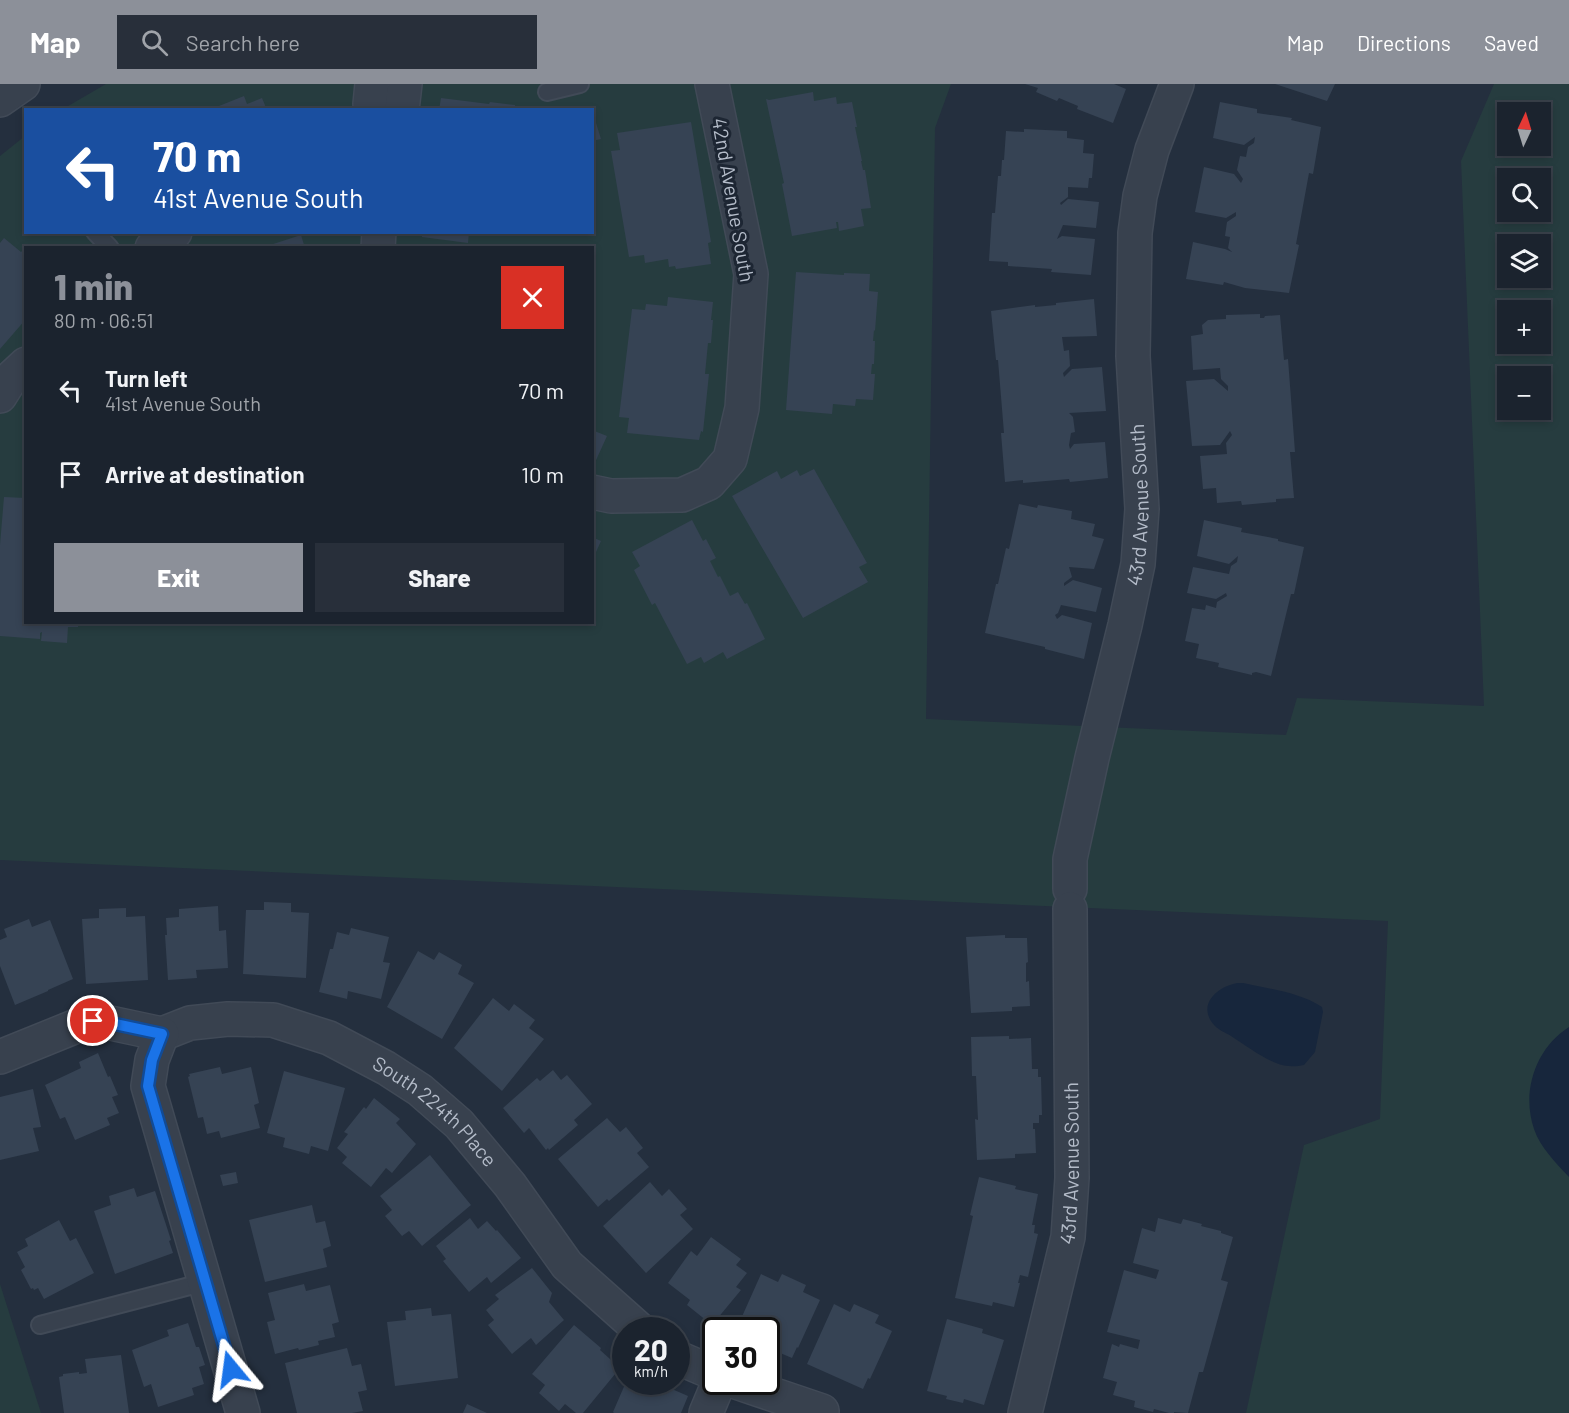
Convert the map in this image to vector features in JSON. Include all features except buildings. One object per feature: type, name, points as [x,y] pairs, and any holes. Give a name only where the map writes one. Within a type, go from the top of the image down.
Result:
[{"type":"street","points":[[0,100],[23,84]]},
{"type":"street","points":[[371,108],[372,84]]},
{"type":"street","points":[[402,108],[405,84]]},
{"type":"street","name":"42nd Avenue South","points":[[594,492],[611,496],[682,495],[709,483],[730,459],[742,408],[751,274],[712,84]]},
{"type":"street","name":"43rd Avenue South","points":[[1025,1413],[1068,1237],[1072,1178],[1070,859],[1138,564],[1142,509],[1133,356],[1135,233],[1140,196],[1152,150],[1177,84]]},
{"type":"street","points":[[155,246],[172,234]]},
{"type":"street","points":[[0,396],[12,377],[24,366]]},
{"type":"street","name":"South 224th Place","points":[[162,1034],[190,1023],[228,1019],[273,1020],[329,1038],[386,1068],[420,1090],[459,1124],[510,1185],[567,1265],[625,1317]]},
{"type":"street","points":[[0,1057],[93,1021],[162,1034],[152,1060],[148,1086],[243,1413]]},
{"type":"street","points":[[706,1413],[714,1395]]},
{"type":"street","points":[[775,1395],[822,1411]]},
{"type":"lane","points":[[547,92],[580,84]]},
{"type":"lane","points":[[97,234],[108,246]]},
{"type":"lane","points":[[40,1325],[205,1282]]},
{"type":"green space","points":[[106,84],[951,84],[935,128],[926,719],[1286,735],[1297,698],[1484,706],[1461,161],[1494,84],[1569,84],[1569,1413],[1246,1413],[1304,1145],[1380,1119],[1388,921],[0,860],[0,156],[24,137],[24,234],[594,234],[594,108],[65,108]]},
{"type":"green space","points":[[0,1284],[41,1413],[0,1413]]},
{"type":"water","points":[[1237,983],[1294,994],[1322,1007],[1315,1052],[1304,1065],[1290,1066],[1276,1063],[1215,1026],[1207,1011],[1211,998],[1222,989]]},
{"type":"water","points":[[1569,1027],[1569,1177],[1540,1142],[1530,1115],[1529,1100],[1534,1072],[1540,1058],[1557,1036]]},
{"type":"route","points":[[93,1021],[162,1034],[152,1060],[148,1086],[231,1369]]}]
